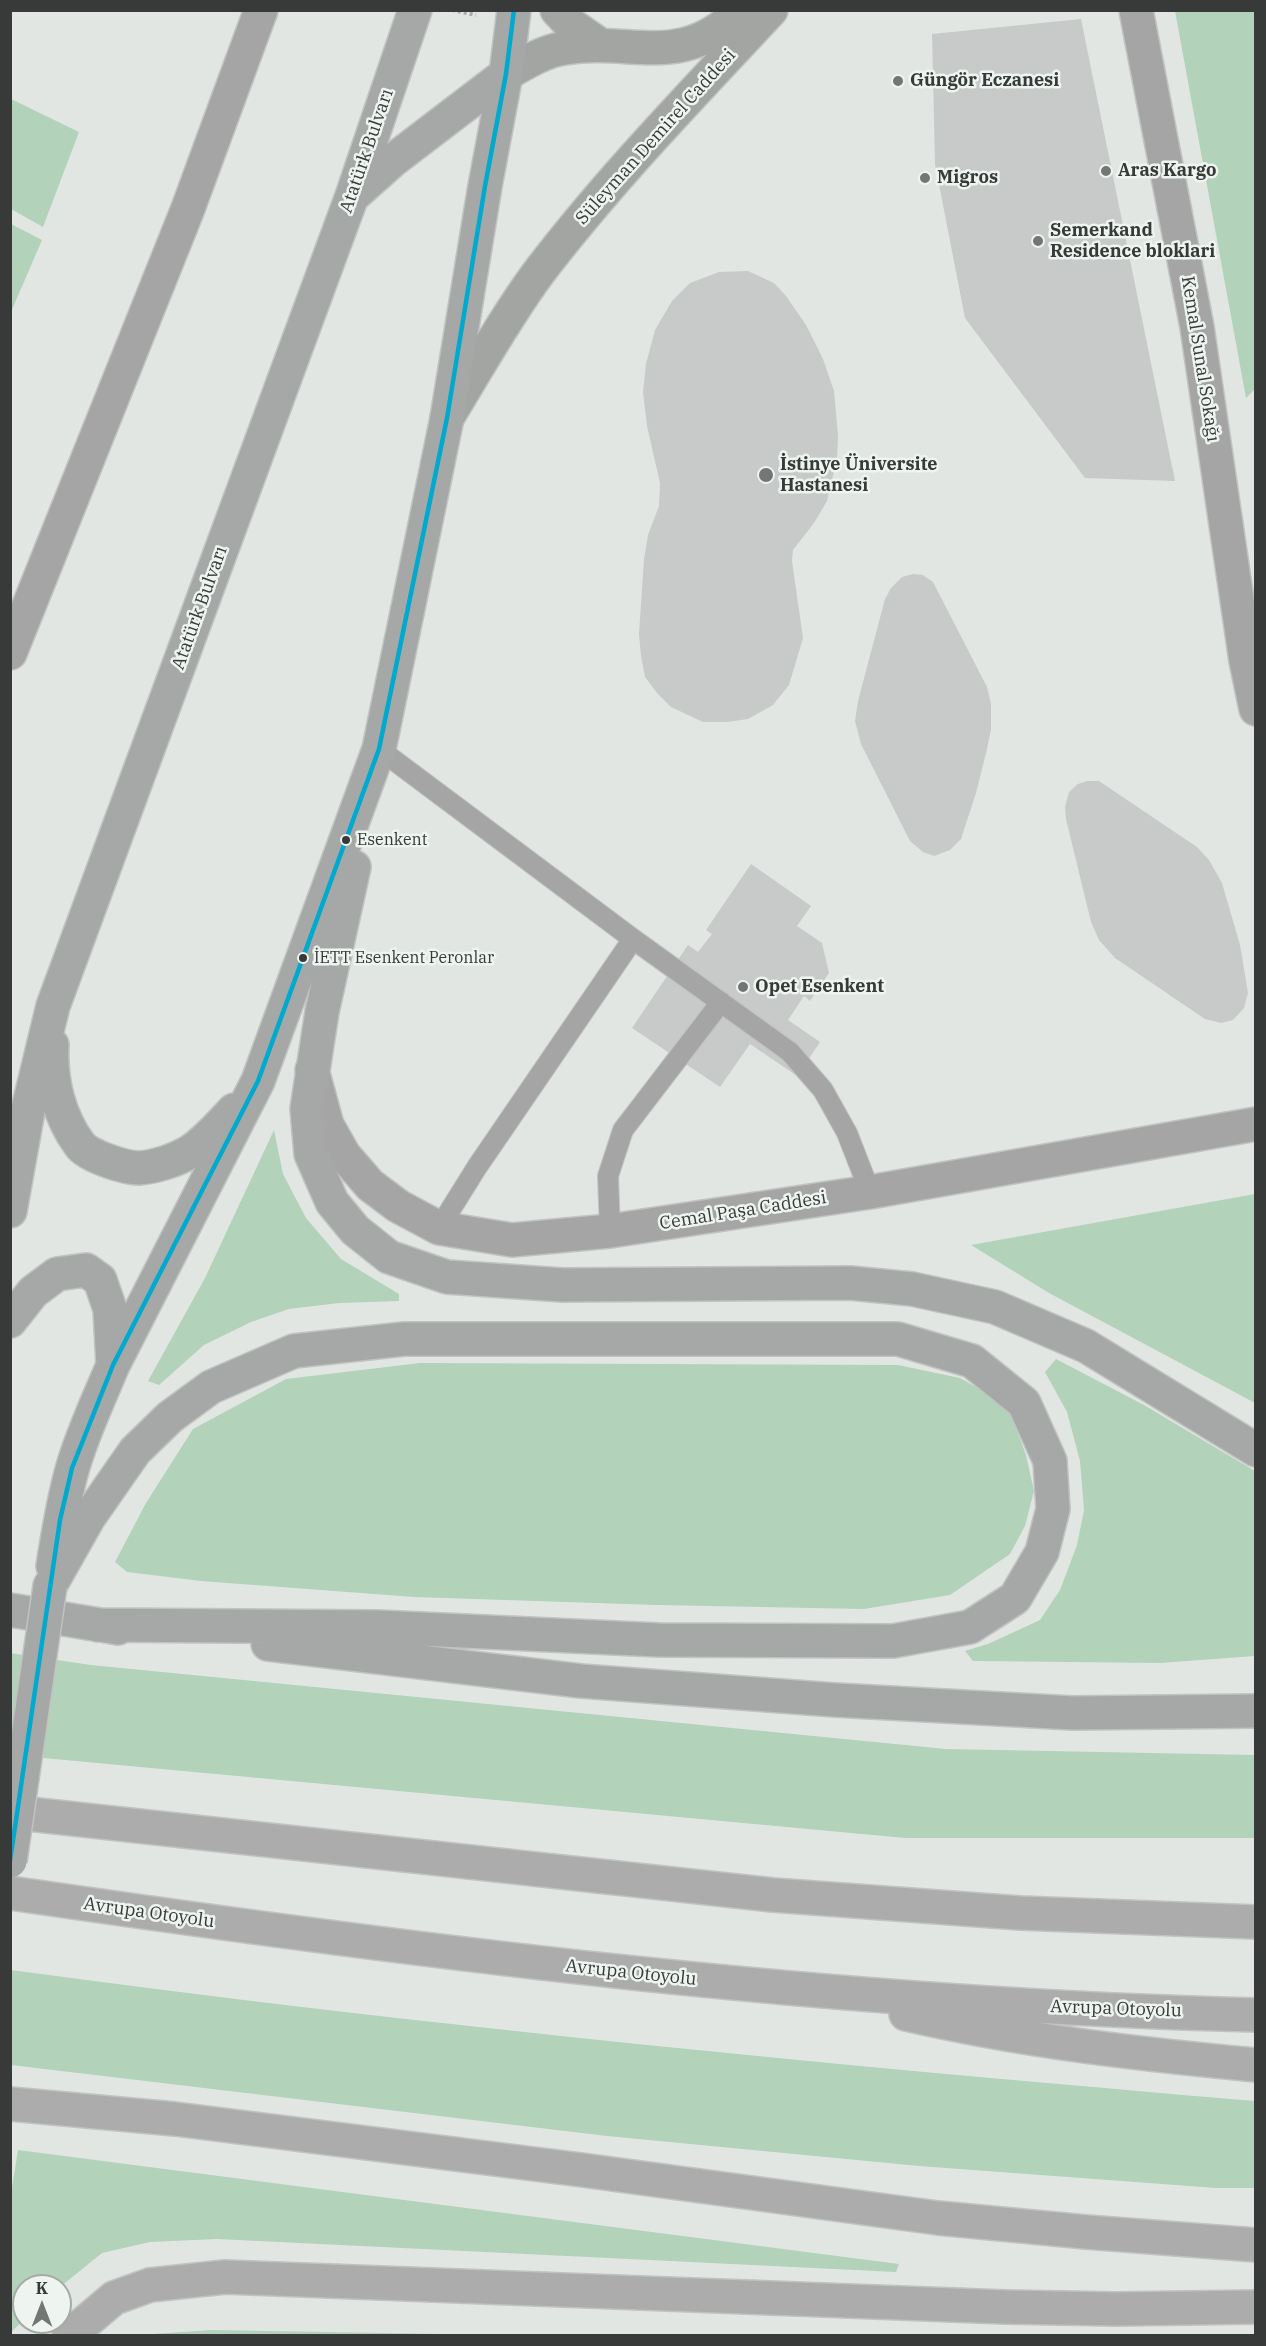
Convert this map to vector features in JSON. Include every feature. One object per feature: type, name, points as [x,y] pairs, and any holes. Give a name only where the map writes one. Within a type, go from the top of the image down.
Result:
[{"type":"highway","points":[[10,1812],[773,1895],[1020,1912],[1256,1922]]},
{"type":"highway","name":"Avrupa Otoyolu","points":[[10,1893],[268,1930],[648,1975],[982,2004],[1256,2015]]},
{"type":"highway","points":[[794,1989],[998,2034],[1134,2054],[1256,2065]]},
{"type":"highway","points":[[10,2104],[187,2121],[582,2170],[938,2218],[1256,2245]]},
{"type":"highway","points":[[69,2336],[114,2298],[150,2284],[225,2277],[1005,2307],[1116,2309],[1256,2307]]},
{"type":"main road","name":"Atatürk Bulvarı","points":[[10,1211],[29,1105],[53,1006],[352,196],[415,10]]},
{"type":"main road","points":[[513,10],[506,74],[447,418],[312,1069],[307,1110],[311,1154],[332,1203],[355,1230],[389,1257],[447,1277],[563,1285],[850,1283],[912,1289],[995,1307],[1086,1346],[1256,1450]]},
{"type":"main road","points":[[557,10],[570,24],[599,44]]},
{"type":"main road","name":"Süleyman Demirel Caddesi","points":[[506,74],[562,48],[599,44],[644,49],[680,46],[702,39],[741,10]]},
{"type":"main road","name":"Süleyman Demirel Caddesi","points":[[447,418],[538,274],[578,222],[636,154],[771,10]]},
{"type":"main road","points":[[352,196],[392,161],[506,74]]},
{"type":"main road","points":[[10,1861],[60,1520],[72,1468],[113,1365],[258,1081],[379,749]]},
{"type":"main road","points":[[53,1006],[51,1068],[61,1109],[81,1147],[101,1158],[137,1168],[164,1163],[190,1151],[220,1125],[258,1081]]},
{"type":"main road","points":[[10,1321],[33,1292],[57,1274],[86,1270],[100,1280],[110,1309],[113,1365]]},
{"type":"main road","points":[[50,1586],[89,1517],[135,1451],[171,1417],[211,1387],[294,1351],[404,1339],[898,1340],[972,1361],[1024,1403],[1050,1461],[1053,1509],[1042,1552],[1015,1598],[970,1627],[892,1641],[659,1640],[377,1627],[98,1625]]},
{"type":"main road","points":[[10,1610],[98,1625],[581,1681],[823,1699],[1073,1713],[1256,1711]]},
{"type":"street","points":[[10,653],[187,211],[261,10]]},
{"type":"street","name":"Kemal Sunal Sokağı","points":[[1136,10],[1197,327],[1245,650],[1256,709]]},
{"type":"street","name":"Cemal Paşa Caddesi","points":[[312,1069],[327,1125],[344,1155],[370,1185],[398,1206],[439,1228],[513,1240],[609,1231],[870,1192],[1256,1124]]},
{"type":"lane","points":[[379,749],[633,939],[790,1052],[823,1090],[847,1133],[870,1192]]},
{"type":"lane","points":[[439,1228],[477,1167],[633,939]]},
{"type":"lane","points":[[609,1231],[608,1176],[623,1130],[721,1002]]},
{"type":"green space","points":[[1175,11],[1255,11],[1256,388],[1246,398]]},
{"type":"green space","points":[[11,99],[79,132],[43,227],[11,209]]},
{"type":"green space","points":[[11,224],[42,240],[11,312]]},
{"type":"green space","points":[[274,1130],[283,1174],[306,1218],[341,1259],[399,1294],[399,1301],[339,1303],[289,1309],[251,1322],[204,1345],[159,1385],[148,1381],[205,1278]]},
{"type":"green space","points":[[1255,1194],[1255,1403],[1049,1293],[971,1245]]},
{"type":"green space","points":[[1056,1359],[1144,1405],[1255,1471],[1255,1656],[1160,1663],[973,1661],[965,1651],[988,1644],[1040,1620],[1060,1590],[1077,1545],[1084,1510],[1080,1461],[1067,1412],[1045,1372]]},
{"type":"green space","points":[[420,1363],[898,1365],[960,1378],[990,1395],[1011,1414],[1026,1455],[1034,1491],[1025,1526],[1010,1554],[950,1595],[864,1609],[414,1597],[201,1581],[127,1572],[115,1562],[146,1503],[193,1429],[286,1379]]},
{"type":"green space","points":[[10,1653],[91,1665],[946,1749],[1255,1755],[1255,1838],[905,1838],[11,1755]]},
{"type":"green space","points":[[11,1970],[477,2027],[944,2074],[1255,2101],[1255,2188],[1216,2188],[919,2166],[607,2136],[11,2065]]},
{"type":"green space","points":[[18,2150],[899,2264],[896,2272],[217,2239],[150,2242],[102,2253],[72,2277],[72,2274],[12,2274],[11,2332],[10,2200]]},
{"type":"green space","points":[[212,2330],[500,2335],[137,2335]]},
{"type":"building","name":"Semerkand Residence bloklari","points":[[1081,19],[1175,481],[1085,478],[965,318],[935,164],[932,34]]},
{"type":"building","points":[[748,271],[774,283],[786,296],[806,325],[823,359],[834,391],[838,436],[837,459],[827,501],[814,523],[793,550],[792,561],[803,638],[789,685],[773,705],[748,719],[703,722],[671,707],[657,693],[645,677],[641,656],[639,634],[644,559],[648,535],[659,506],[660,483],[647,426],[643,392],[646,364],[655,330],[672,301],[690,283],[719,272]]},
{"type":"building","points":[[913,574],[923,575],[933,582],[987,687],[991,704],[991,730],[986,753],[961,839],[950,850],[934,856],[923,852],[910,841],[861,744],[855,721],[858,701],[885,599],[891,588],[902,577]]},
{"type":"building","points":[[1099,781],[1197,847],[1209,860],[1222,883],[1240,945],[1248,993],[1244,1008],[1233,1020],[1221,1023],[1205,1019],[1115,958],[1099,940],[1091,922],[1065,807],[1069,792],[1078,784]]},
{"type":"building","points":[[751,864],[811,906],[797,926],[822,943],[829,973],[810,1001],[804,996],[788,1020],[820,1042],[797,1076],[750,1044],[720,1087],[632,1028],[688,945],[698,952],[712,934],[706,930]]},
{"type":"transit line","points":[[10,1861],[60,1520],[72,1468],[113,1365],[258,1081],[379,749],[447,418],[506,74],[514,10]]},
{"type":"place","name":"Güngör Eczanesi","points":[[898,81]]},
{"type":"place","name":"Aras Kargo","points":[[1106,171]]},
{"type":"place","name":"Migros","points":[[925,178]]},
{"type":"place","name":"Semerkand Residence bloklari","points":[[1038,241]]},
{"type":"place","name":"İstinye Üniversite Hastanesi","points":[[766,475]]},
{"type":"place","name":"Esenkent","points":[[346,840]]},
{"type":"place","name":"İETT Esenkent Peronlar","points":[[303,958]]},
{"type":"place","name":"Opet Esenkent","points":[[743,987]]}]
